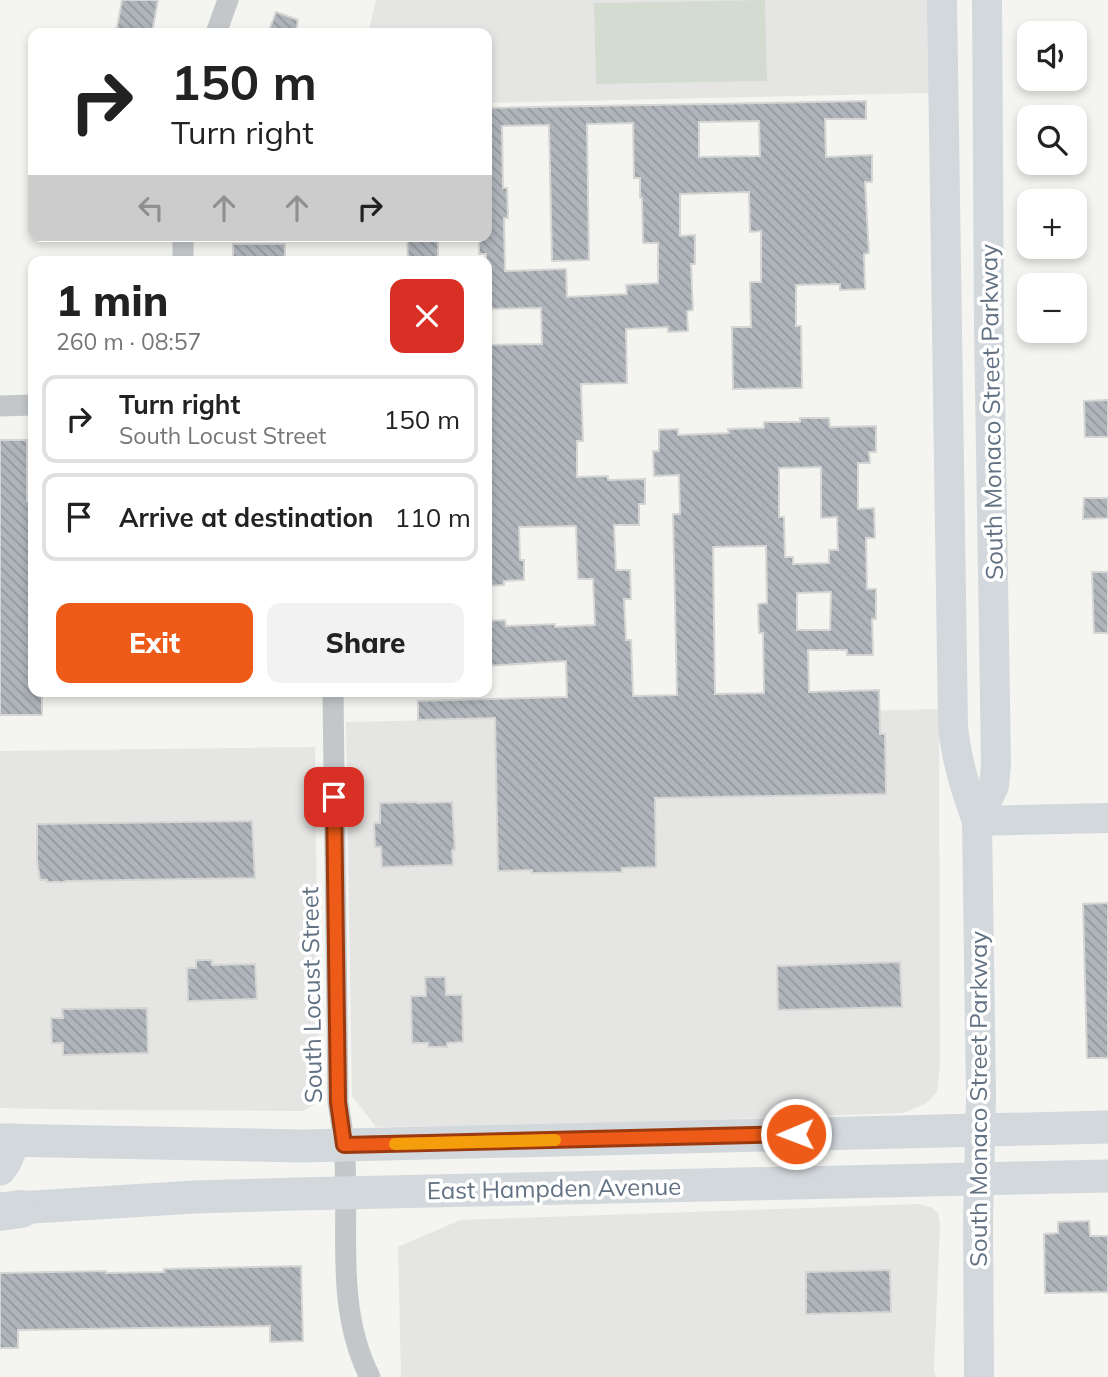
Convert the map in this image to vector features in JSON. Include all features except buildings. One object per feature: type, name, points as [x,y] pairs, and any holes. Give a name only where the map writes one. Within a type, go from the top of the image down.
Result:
[{"type":"main road","name":"South Monaco Street Parkway","points":[[942,0],[953,726],[961,775],[977,821],[980,1029],[979,1377]]},
{"type":"main road","name":"South Monaco Street Parkway","points":[[977,821],[994,786],[996,764],[987,0]]},
{"type":"main road","points":[[977,821],[1108,818]]},
{"type":"main road","name":"East Hampden Avenue","points":[[5,1150],[302,1146],[1108,1126]]},
{"type":"main road","name":"East Hampden Avenue","points":[[7,1210],[194,1198],[345,1193],[1108,1176]]},
{"type":"street","points":[[217,28],[228,0]]},
{"type":"street","points":[[0,406],[28,405]]},
{"type":"street","name":"South Locust Street","points":[[333,697],[338,1102],[344,1145],[347,1299],[355,1339],[370,1377]]},
{"type":"shaded area","points":[[376,0],[929,0],[930,93],[492,103],[492,28],[369,28]]},
{"type":"shaded area","points":[[765,0],[767,81],[596,84],[594,3]]},
{"type":"shaded area","points":[[939,709],[940,1065],[937,1092],[927,1103],[903,1113],[547,1125],[376,1127],[352,1096],[346,722]]},
{"type":"shaded area","points":[[315,747],[319,1092],[315,1104],[303,1111],[0,1108],[0,751]]},
{"type":"shaded area","points":[[918,1204],[931,1207],[938,1213],[940,1225],[934,1370],[936,1377],[401,1377],[398,1247],[460,1220]]},
{"type":"slow traffic","points":[[395,1144],[555,1140]]},
{"type":"route","points":[[334,797],[338,1102],[344,1145],[796,1134]]}]
